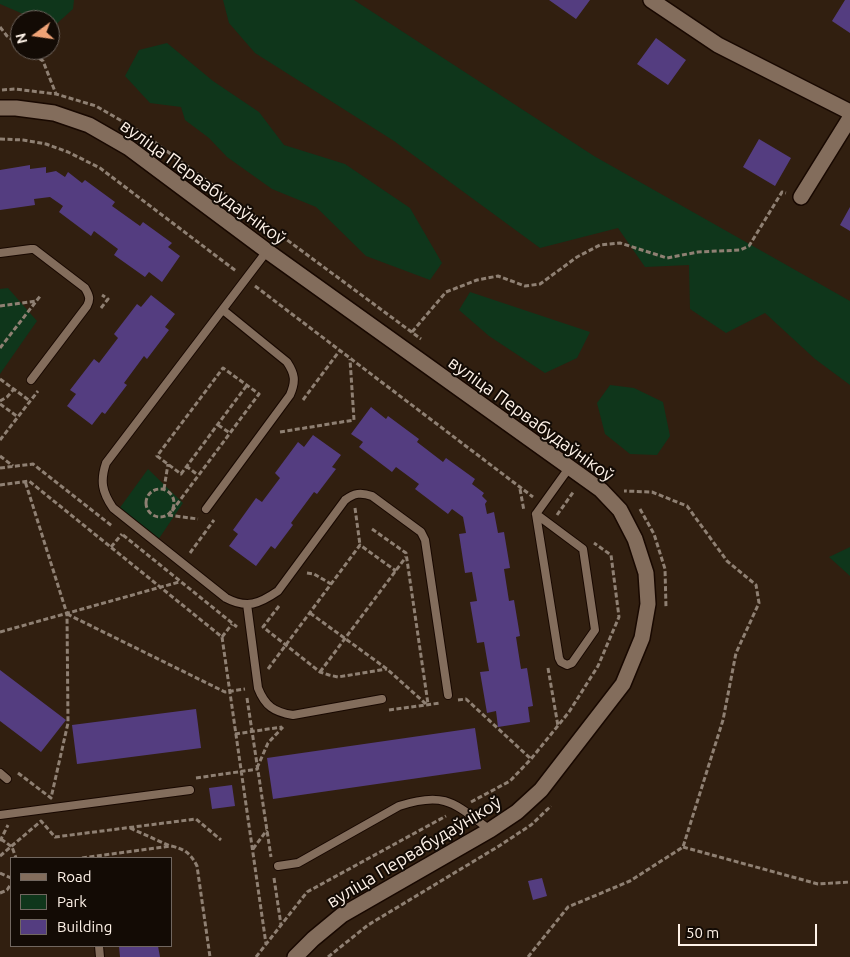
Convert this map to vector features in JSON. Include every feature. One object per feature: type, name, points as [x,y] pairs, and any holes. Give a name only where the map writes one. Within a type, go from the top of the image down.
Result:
[{"type":"street","points":[[651,0],[718,45],[850,112]]},
{"type":"street","name":"вуліца Первабудаўнікоў","points":[[0,108],[54,113],[89,125],[129,148],[267,251],[601,490],[620,510],[635,539],[646,573],[648,604],[642,638],[623,684],[541,790],[517,812],[490,830],[342,915],[295,957]]},
{"type":"street","points":[[801,197],[850,118]]},
{"type":"lane","points":[[0,253],[34,249],[85,288],[89,294],[90,301],[87,306],[31,380]]},
{"type":"lane","points":[[267,251],[106,463],[102,474],[106,498],[113,508],[226,598],[235,603],[247,604],[263,601],[278,591],[345,500],[358,493],[372,496],[421,532],[425,540],[448,698]]},
{"type":"lane","points":[[206,509],[294,387],[292,369],[287,362],[223,310]]},
{"type":"lane","points":[[536,514],[583,549],[595,630],[572,662],[567,665],[561,662],[559,658],[536,514],[569,468]]},
{"type":"lane","points":[[247,604],[258,688],[263,699],[271,707],[282,713],[293,714],[382,699]]},
{"type":"lane","points":[[0,774],[7,779]]},
{"type":"lane","points":[[0,815],[190,790]]},
{"type":"lane","points":[[278,866],[298,863],[399,806],[429,798],[446,800],[460,807],[490,830]]},
{"type":"path","points":[[0,27],[10,38]]},
{"type":"path","points":[[42,60],[56,94],[54,113]]},
{"type":"path","points":[[0,90],[15,89],[56,94],[96,106],[141,132],[428,343]]},
{"type":"path","points":[[0,141],[5,139],[23,140],[46,144],[68,152],[100,168],[246,278]]},
{"type":"path","points":[[412,332],[446,292],[477,280],[498,276],[525,286],[540,284],[577,257],[600,245],[620,242],[667,258],[698,252],[740,250],[749,246],[782,192],[801,197]]},
{"type":"path","points":[[0,348],[42,296]]},
{"type":"path","points":[[0,306],[37,301]]},
{"type":"path","points":[[280,432],[354,420],[350,358]]},
{"type":"path","points":[[168,515],[259,394],[223,368],[157,456],[181,474],[247,386]]},
{"type":"path","points":[[0,378],[30,401]]},
{"type":"path","points":[[14,389],[0,403],[18,417]]},
{"type":"path","points":[[218,424],[230,433]]},
{"type":"path","points":[[0,456],[14,466]]},
{"type":"path","points":[[0,468],[33,464],[114,528]]},
{"type":"path","points":[[164,489],[168,464]]},
{"type":"path","points":[[186,466],[198,475]]},
{"type":"path","points":[[15,770],[51,798],[68,724],[67,614],[24,481]]},
{"type":"path","points":[[0,485],[29,481],[222,637],[266,944]]},
{"type":"path","points":[[622,486],[631,495]]},
{"type":"path","points":[[172,510],[173,500],[171,495],[164,489],[152,492],[148,496],[146,506],[153,515],[158,517],[168,515],[214,521]]},
{"type":"path","points":[[528,957],[568,907],[630,881],[683,847],[724,720],[736,653],[760,603],[756,585],[727,561],[687,506],[652,492],[601,490]]},
{"type":"path","points":[[264,674],[360,545],[355,504]]},
{"type":"path","points":[[638,506],[654,534],[665,569],[667,604],[665,614]]},
{"type":"path","points":[[372,529],[406,554],[427,704]]},
{"type":"path","points":[[111,547],[122,534],[237,628]]},
{"type":"path","points":[[360,545],[396,571]]},
{"type":"path","points":[[320,672],[406,558]]},
{"type":"path","points":[[0,632],[180,581]]},
{"type":"path","points":[[310,613],[387,669],[427,704]]},
{"type":"path","points":[[67,614],[225,692],[246,689]]},
{"type":"path","points":[[222,637],[232,624]]},
{"type":"path","points":[[263,627],[320,672],[338,676],[387,669]]},
{"type":"path","points":[[245,680],[271,859]]},
{"type":"path","points":[[388,710],[427,704],[448,698]]},
{"type":"path","points":[[456,700],[466,699],[531,759]]},
{"type":"path","points":[[235,734],[283,726],[268,743],[257,768]]},
{"type":"path","points":[[328,957],[368,925],[531,825],[554,803]]},
{"type":"path","points":[[0,856],[41,821],[55,837],[196,818],[221,840]]},
{"type":"path","points":[[129,827],[171,846],[180,848],[193,859],[197,866],[210,957]]},
{"type":"path","points":[[252,849],[267,830]]},
{"type":"path","points":[[0,838],[12,847],[16,857]]},
{"type":"path","points":[[101,857],[171,846]]},
{"type":"path","points":[[683,847],[818,884],[850,882]]},
{"type":"path","points":[[274,878],[281,925]]},
{"type":"path","points":[[0,893],[10,885]]},
{"type":"green space","points":[[0,0],[74,0],[73,9],[60,21],[60,10],[14,10],[0,4]]},
{"type":"green space","points":[[223,0],[354,0],[594,156],[850,301],[850,385],[815,359],[765,313],[726,333],[690,309],[689,265],[645,267],[618,228],[540,248],[394,141],[255,53],[229,23]]},
{"type":"green space","points":[[167,43],[213,81],[259,112],[284,145],[345,164],[410,208],[442,263],[430,280],[366,256],[316,207],[272,189],[227,157],[209,138],[185,120],[181,107],[150,103],[125,76],[139,50]]},
{"type":"green space","points":[[8,288],[37,321],[0,374],[0,289]]},
{"type":"green space","points":[[470,292],[590,332],[577,358],[545,373],[489,336],[459,310]]},
{"type":"green space","points":[[610,385],[634,388],[663,402],[670,436],[657,455],[630,454],[605,434],[597,403]]},
{"type":"green space","points":[[148,469],[183,503],[158,540],[119,509]]},
{"type":"green space","points":[[850,547],[850,576],[829,557]]},
{"type":"building","points":[[549,0],[590,0],[576,19]]},
{"type":"building","points":[[845,0],[850,0],[850,33],[832,21]]},
{"type":"building","points":[[656,38],[686,60],[668,85],[637,64]]},
{"type":"building","points":[[759,139],[791,158],[775,186],[743,167]]},
{"type":"building","points":[[30,165],[30,169],[46,167],[46,173],[56,171],[65,177],[68,172],[82,183],[85,180],[115,202],[112,206],[140,226],[143,222],[172,243],[168,247],[180,256],[162,282],[149,272],[145,277],[114,255],[118,249],[94,231],[91,236],[59,212],[63,206],[50,197],[34,199],[35,205],[0,210],[0,170]]},
{"type":"building","points":[[850,207],[850,231],[840,225]]},
{"type":"building","points":[[151,295],[175,314],[165,327],[169,330],[147,359],[144,356],[124,383],[127,385],[105,414],[102,412],[92,425],[67,406],[76,394],[70,390],[94,359],[99,363],[118,338],[114,334],[137,304],[141,307]]},
{"type":"building","points":[[371,407],[386,419],[388,416],[419,439],[417,442],[443,462],[446,458],[475,479],[472,484],[484,493],[482,496],[487,501],[485,504],[487,514],[494,512],[498,533],[504,532],[510,568],[504,569],[509,601],[514,600],[520,636],[516,637],[521,669],[527,668],[533,706],[528,707],[530,722],[498,727],[496,711],[487,713],[480,672],[489,671],[484,642],[477,643],[470,602],[477,601],[472,572],[465,573],[459,534],[466,533],[463,517],[452,509],[448,514],[415,489],[419,484],[396,467],[392,472],[359,447],[363,442],[351,434]]},
{"type":"building","points":[[313,435],[341,455],[332,467],[336,469],[317,494],[314,492],[275,549],[271,546],[256,566],[229,546],[238,534],[233,530],[256,498],[262,502],[280,478],[275,473],[298,442],[304,447]]},
{"type":"building","points":[[0,670],[66,720],[41,752],[0,721]]},
{"type":"building","points":[[196,709],[201,748],[77,764],[72,725]]},
{"type":"building","points":[[475,728],[481,769],[273,799],[267,758]]},
{"type":"building","points":[[232,785],[235,806],[212,809],[209,788]]},
{"type":"building","points":[[542,878],[547,896],[533,900],[528,881]]},
{"type":"building","points":[[119,947],[158,947],[160,957],[120,957]]}]
